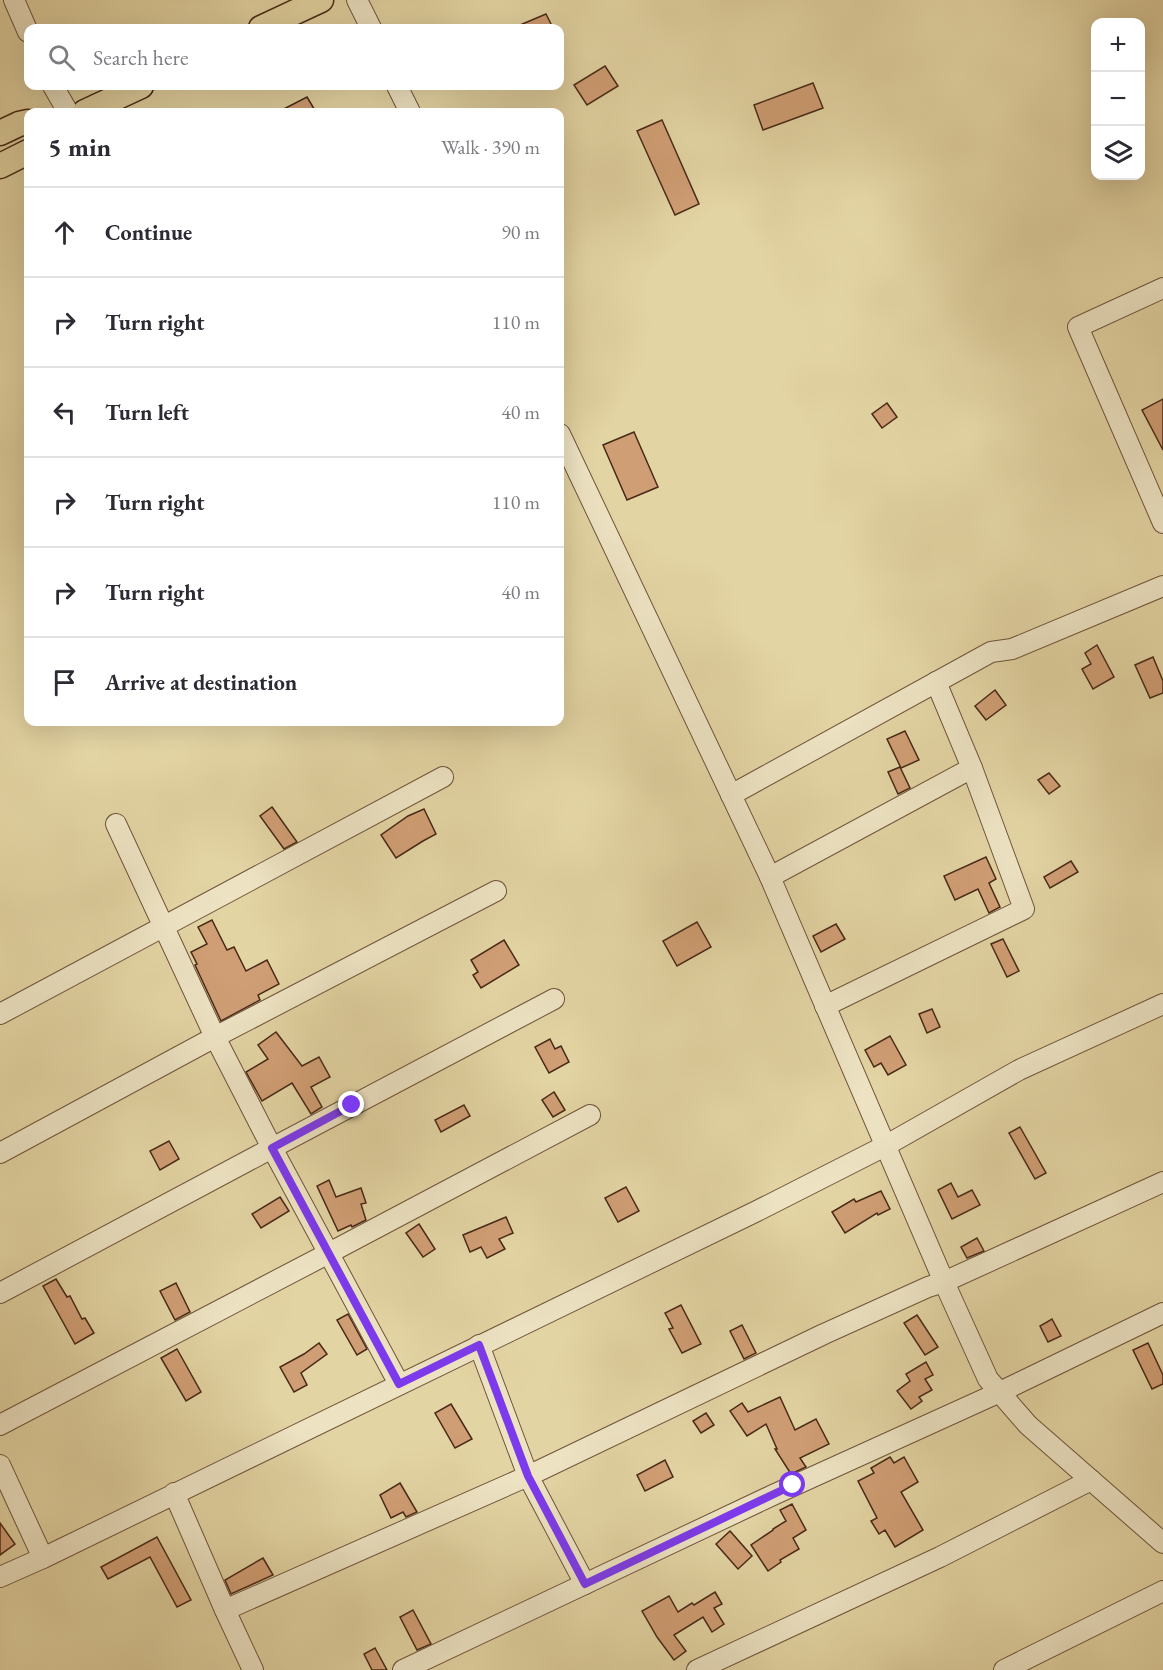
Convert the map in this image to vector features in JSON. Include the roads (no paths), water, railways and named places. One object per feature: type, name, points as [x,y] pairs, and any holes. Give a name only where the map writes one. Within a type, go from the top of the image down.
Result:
[{"type":"main road","points":[[270,24],[321,0]]},
{"type":"main road","points":[[94,108],[132,90]]},
{"type":"main road","points":[[0,133],[24,123]]},
{"type":"main road","points":[[0,166],[24,154]]},
{"type":"street","points":[[14,0],[24,24]]},
{"type":"street","points":[[357,0],[369,24]]},
{"type":"street","points":[[55,90],[66,108]]},
{"type":"street","points":[[399,90],[408,108]]},
{"type":"street","points":[[1163,288],[1078,327],[1154,479],[1163,523]]},
{"type":"street","points":[[564,442],[770,877],[988,1379],[1028,1425],[1163,1543]]},
{"type":"street","points":[[731,795],[991,652],[1012,649],[1163,586]]},
{"type":"street","points":[[825,1006],[1024,909],[972,768],[936,682]]},
{"type":"street","points":[[770,877],[972,768]]},
{"type":"street","points":[[0,1014],[443,777]]},
{"type":"street","points":[[116,824],[215,1037],[399,1384]]},
{"type":"street","points":[[0,1153],[215,1037],[496,891]]},
{"type":"street","points":[[0,1293],[554,999]]},
{"type":"street","points":[[0,1577],[757,1210],[885,1146],[1019,1070],[1163,1004]]},
{"type":"street","points":[[0,1425],[590,1115]]},
{"type":"street","points":[[225,1610],[528,1476],[824,1334],[1163,1182]]},
{"type":"street","points":[[403,1670],[773,1495],[1000,1392],[1163,1313]]},
{"type":"street","points":[[479,1345],[528,1476],[585,1584]]},
{"type":"street","points":[[0,1465],[43,1557]]},
{"type":"street","points":[[697,1670],[940,1557],[1091,1480]]},
{"type":"street","points":[[174,1493],[253,1670]]},
{"type":"street","points":[[1004,1670],[1163,1591]]}]
